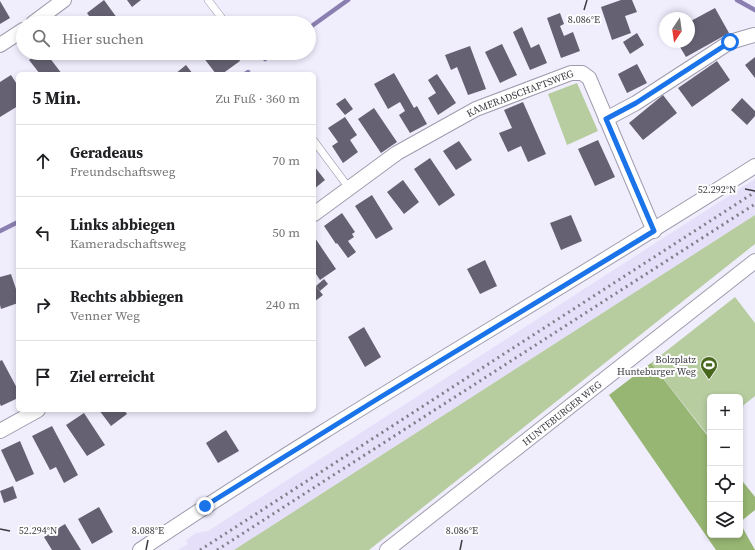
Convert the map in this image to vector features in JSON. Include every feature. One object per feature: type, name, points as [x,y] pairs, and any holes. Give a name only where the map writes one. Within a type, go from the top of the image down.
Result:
[{"type":"street","points":[[42,16],[64,0]]},
{"type":"street","points":[[0,45],[16,35]]},
{"type":"street","points":[[606,119],[636,103],[730,42],[754,35]]},
{"type":"street","name":"KAMERADSCHAFTSWEG","points":[[316,213],[397,153],[476,109],[571,73],[582,73],[589,78],[654,231]]},
{"type":"street","points":[[140,550],[205,506],[372,402],[654,231],[755,166]]},
{"type":"street","name":"HUNTEBURGER WEG","points":[[387,550],[755,261]]},
{"type":"street","points":[[0,431],[34,412]]},
{"type":"lane","points":[[208,0],[220,16]]},
{"type":"lane","points":[[316,144],[349,188]]},
{"type":"shaded area","points":[[755,179],[755,215],[234,550],[178,550],[188,544],[186,540],[196,533],[208,531]]},
{"type":"green space","points":[[577,83],[598,131],[567,145],[548,94]]},
{"type":"green space","points":[[755,215],[755,244],[369,550],[234,550]]},
{"type":"green space","name":"Bolzplatz Hunteburger Weg","points":[[735,297],[755,323],[755,396],[743,406],[743,394],[707,394],[707,434],[651,363]]},
{"type":"green space","points":[[651,363],[707,435],[707,537],[609,395]]},
{"type":"green space","points":[[743,482],[755,497],[755,510],[743,520]]},
{"type":"green space","points":[[743,528],[755,550],[716,550],[708,538],[743,538]]},
{"type":"building","points":[[104,0],[116,16],[89,16],[87,13]]},
{"type":"building","points":[[127,0],[141,0],[132,7]]},
{"type":"building","points":[[621,0],[632,0],[637,12],[625,16],[631,33],[612,40],[601,7]]},
{"type":"building","points":[[0,1],[10,18],[0,24]]},
{"type":"building","points":[[715,8],[729,33],[686,57],[681,48],[695,48],[695,19]]},
{"type":"building","points":[[560,13],[564,24],[560,26],[564,36],[573,32],[580,51],[561,58],[547,18]]},
{"type":"building","points":[[522,27],[531,48],[539,44],[547,63],[530,70],[513,32]]},
{"type":"building","points":[[637,33],[644,45],[630,54],[623,42]]},
{"type":"building","points":[[502,44],[517,75],[500,83],[485,52]]},
{"type":"building","points":[[470,46],[486,89],[468,95],[457,67],[451,70],[445,55]]},
{"type":"building","points":[[755,57],[755,78],[745,65]]},
{"type":"building","points":[[29,60],[51,60],[60,72],[38,72]]},
{"type":"building","points":[[205,60],[240,61],[225,72],[214,72]]},
{"type":"building","points":[[717,61],[730,80],[692,107],[678,88]]},
{"type":"building","points":[[637,64],[647,83],[627,93],[618,74]]},
{"type":"building","points":[[186,65],[191,72],[177,72]]},
{"type":"building","points":[[394,73],[414,108],[417,106],[427,124],[410,133],[399,115],[405,111],[400,102],[388,109],[374,84]]},
{"type":"building","points":[[437,74],[456,103],[438,115],[428,98],[436,93],[428,80]]},
{"type":"building","points":[[11,75],[16,83],[16,107],[0,117],[0,82]]},
{"type":"building","points":[[663,95],[677,113],[643,140],[629,123]]},
{"type":"building","points":[[345,98],[353,109],[345,115],[336,104]]},
{"type":"building","points":[[742,98],[755,111],[755,116],[747,125],[731,110]]},
{"type":"building","points":[[523,102],[546,154],[528,162],[521,146],[508,152],[499,133],[512,128],[504,110]]},
{"type":"building","points":[[374,108],[397,142],[381,153],[358,119]]},
{"type":"building","points":[[345,117],[357,135],[350,140],[358,152],[343,163],[332,146],[338,142],[328,128]]},
{"type":"building","points":[[598,140],[615,177],[595,186],[578,149]]},
{"type":"building","points":[[459,141],[472,160],[456,170],[443,151]]},
{"type":"building","points":[[430,158],[455,195],[439,206],[414,169]]},
{"type":"building","points":[[316,169],[325,180],[316,187]]},
{"type":"building","points":[[403,180],[419,202],[404,214],[387,192]]},
{"type":"building","points":[[372,195],[393,229],[376,239],[355,206]]},
{"type":"building","points":[[342,213],[355,232],[352,234],[354,237],[348,241],[356,252],[348,258],[324,226]]},
{"type":"building","points":[[571,215],[582,241],[561,250],[550,223]]},
{"type":"building","points":[[316,239],[336,269],[320,280],[316,274]]},
{"type":"building","points":[[485,260],[497,286],[480,294],[467,269]]},
{"type":"building","points":[[11,274],[16,289],[16,304],[1,309],[0,305],[0,277]]},
{"type":"building","points":[[324,279],[328,284],[320,291],[316,286]]},
{"type":"building","points":[[316,286],[323,295],[316,300]]},
{"type":"building","points":[[364,327],[381,357],[365,367],[348,337]]},
{"type":"building","points":[[2,360],[16,386],[16,399],[1,406],[0,404],[0,361]]},
{"type":"building","points":[[100,412],[126,412],[127,414],[111,426]]},
{"type":"building","points":[[84,413],[105,445],[87,456],[66,425]]},
{"type":"building","points":[[52,426],[78,475],[64,483],[56,467],[50,470],[32,436]]},
{"type":"building","points":[[226,430],[239,451],[218,463],[206,443]]},
{"type":"building","points":[[20,441],[34,474],[16,482],[1,450]]},
{"type":"building","points":[[13,486],[17,498],[4,503],[0,491]]},
{"type":"building","points":[[99,507],[113,532],[92,544],[78,519]]},
{"type":"building","points":[[65,524],[81,550],[52,550],[44,537]]},
{"type":"waterway","points":[[316,23],[348,0]]},
{"type":"waterway","points":[[737,0],[755,10]]},
{"type":"waterway","points":[[0,231],[16,223]]},
{"type":"railway","points":[[200,550],[755,192]]},
{"type":"railway","points":[[217,550],[755,204]]},
{"type":"place","name":"Bolzplatz Hunteburger Weg","points":[[709,380]]},
{"type":"route","points":[[205,506],[379,398],[654,231],[606,119],[636,103],[730,42]]}]
